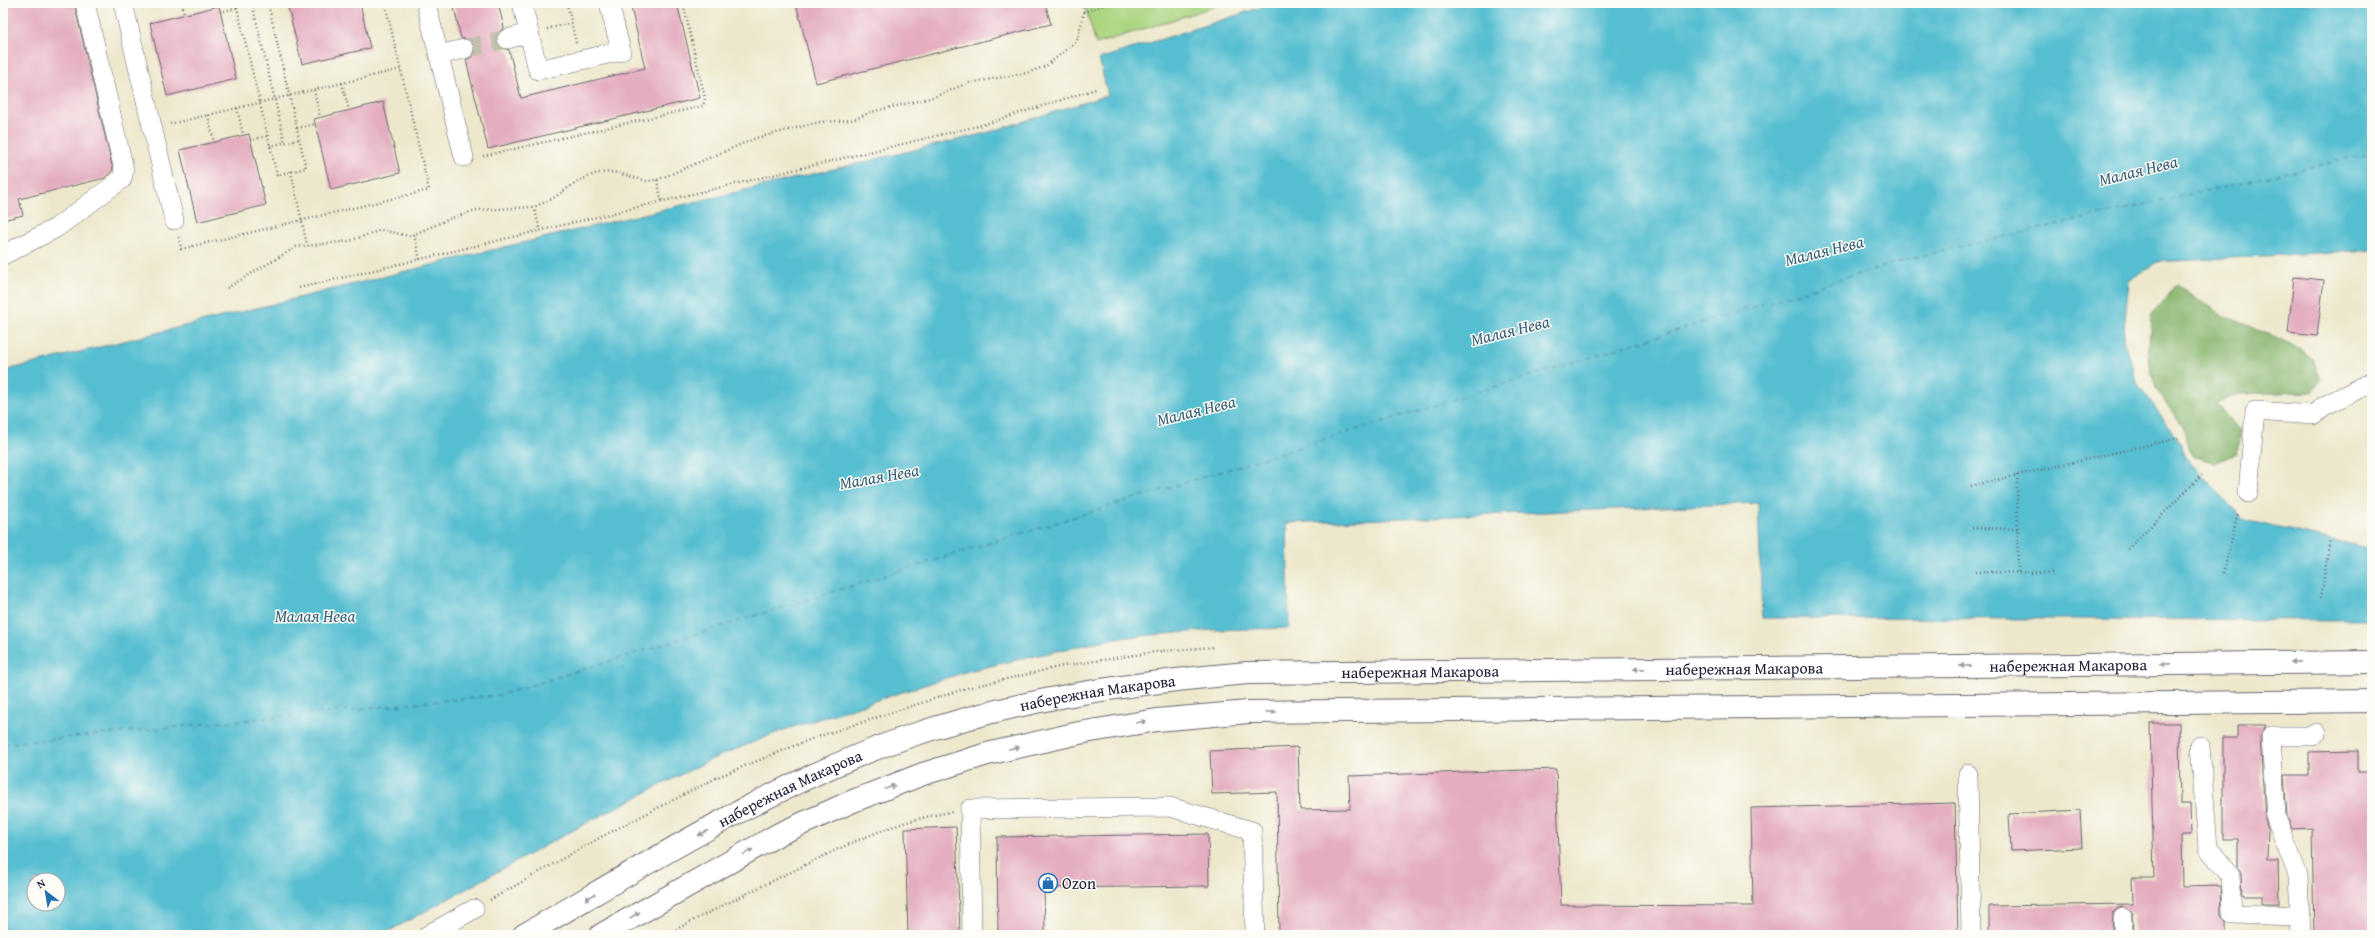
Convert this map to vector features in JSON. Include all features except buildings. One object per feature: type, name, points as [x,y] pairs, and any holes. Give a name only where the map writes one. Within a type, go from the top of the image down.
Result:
[{"type":"main road","name":"набережная Макарова","points":[[524,935],[760,801],[838,764],[909,736],[976,715],[1069,694],[1152,681],[1248,673],[2372,662]]},
{"type":"main road","points":[[601,935],[779,834],[853,801],[923,774],[987,754],[1079,733],[1157,720],[1248,712],[2372,701]]},
{"type":"lane","points":[[3,255],[56,228],[122,179],[124,170],[85,3]]},
{"type":"lane","points":[[123,3],[174,220]]},
{"type":"lane","points":[[426,3],[464,156]]},
{"type":"lane","points":[[522,3],[538,70],[621,51],[609,3]]},
{"type":"lane","points":[[507,39],[529,33]]},
{"type":"lane","points":[[439,55],[464,49]]},
{"type":"lane","points":[[2248,493],[2255,411],[2313,415],[2324,406],[2372,382]]},
{"type":"lane","points":[[2300,935],[2298,875],[2276,818],[2271,736],[2312,736],[2316,733]]},
{"type":"lane","points":[[2200,746],[2208,848],[2230,875],[2232,914],[2300,916]]},
{"type":"lane","points":[[1968,774],[1971,935]]},
{"type":"lane","points":[[972,935],[970,809],[1170,807],[1252,831],[1255,935]]},
{"type":"lane","points":[[428,935],[474,909]]},
{"type":"path","points":[[182,3],[184,14]]},
{"type":"path","points":[[212,3],[213,8]]},
{"type":"path","points":[[236,3],[277,175],[306,168],[268,3]]},
{"type":"path","points":[[252,3],[285,143]]},
{"type":"path","points":[[174,220],[181,249],[429,190],[385,3]]},
{"type":"path","points":[[577,3],[567,4],[580,60]]},
{"type":"path","points":[[482,149],[483,157],[703,106],[705,98],[683,3]]},
{"type":"path","points":[[227,288],[279,256],[307,245],[350,241],[381,230],[414,235],[449,219],[476,210],[534,207],[552,199],[578,181],[597,173],[613,172],[647,181],[658,180],[756,138],[820,122],[853,120],[870,112],[934,97],[968,83],[1027,72],[1046,66],[1077,41],[1084,12],[1082,3]]},
{"type":"path","points":[[1084,12],[1110,3]]},
{"type":"path","points":[[220,12],[237,8]]},
{"type":"path","points":[[529,33],[571,23]]},
{"type":"path","points":[[153,128],[401,69]]},
{"type":"path","points":[[342,83],[349,110]]},
{"type":"path","points":[[314,90],[320,117]]},
{"type":"path","points":[[299,288],[982,125],[1096,90]]},
{"type":"path","points":[[237,108],[243,135]]},
{"type":"path","points":[[208,115],[214,142]]},
{"type":"path","points":[[297,128],[316,124]]},
{"type":"path","points":[[250,140],[268,136]]},
{"type":"path","points":[[270,146],[300,139]]},
{"type":"path","points":[[291,171],[307,245]]},
{"type":"path","points":[[658,180],[662,202]]},
{"type":"path","points":[[534,207],[540,230]]},
{"type":"path","points":[[414,235],[420,259]]},
{"type":"path","points":[[1971,486],[2178,438]]},
{"type":"path","points":[[2018,475],[2018,573]]},
{"type":"path","points":[[2128,549],[2202,475]]},
{"type":"path","points":[[2223,574],[2238,514]]},
{"type":"path","points":[[1972,528],[2018,529]]},
{"type":"path","points":[[2321,598],[2330,539]]},
{"type":"path","points":[[1975,572],[2056,573]]},
{"type":"path","points":[[665,935],[829,853],[891,827],[931,815],[970,809]]},
{"type":"green space","points":[[1084,3],[1226,3],[1096,44]]},
{"type":"green space","points":[[2177,285],[2220,314],[2294,345],[2312,359],[2322,380],[2312,392],[2236,394],[2216,403],[2240,432],[2237,453],[2215,463],[2192,456],[2183,427],[2156,389],[2148,359],[2151,316]]},
{"type":"water","name":"Малая Нева","points":[[1275,3],[2372,3],[2372,250],[2157,262],[2129,281],[2123,339],[2137,383],[2182,444],[2184,456],[2244,520],[2372,549],[2372,620],[1762,618],[1758,503],[1287,523],[1289,628],[1213,630],[1115,638],[968,671],[781,731],[712,759],[592,820],[382,935],[3,935],[3,371],[471,255],[986,133],[1108,95],[1099,59]]},
{"type":"ferry route","points":[[3,744],[500,695],[1907,259],[2372,153]]},
{"type":"tunnel","points":[[464,49],[507,39]]},
{"type":"place","name":"Ozon","points":[[1048,883]]}]
